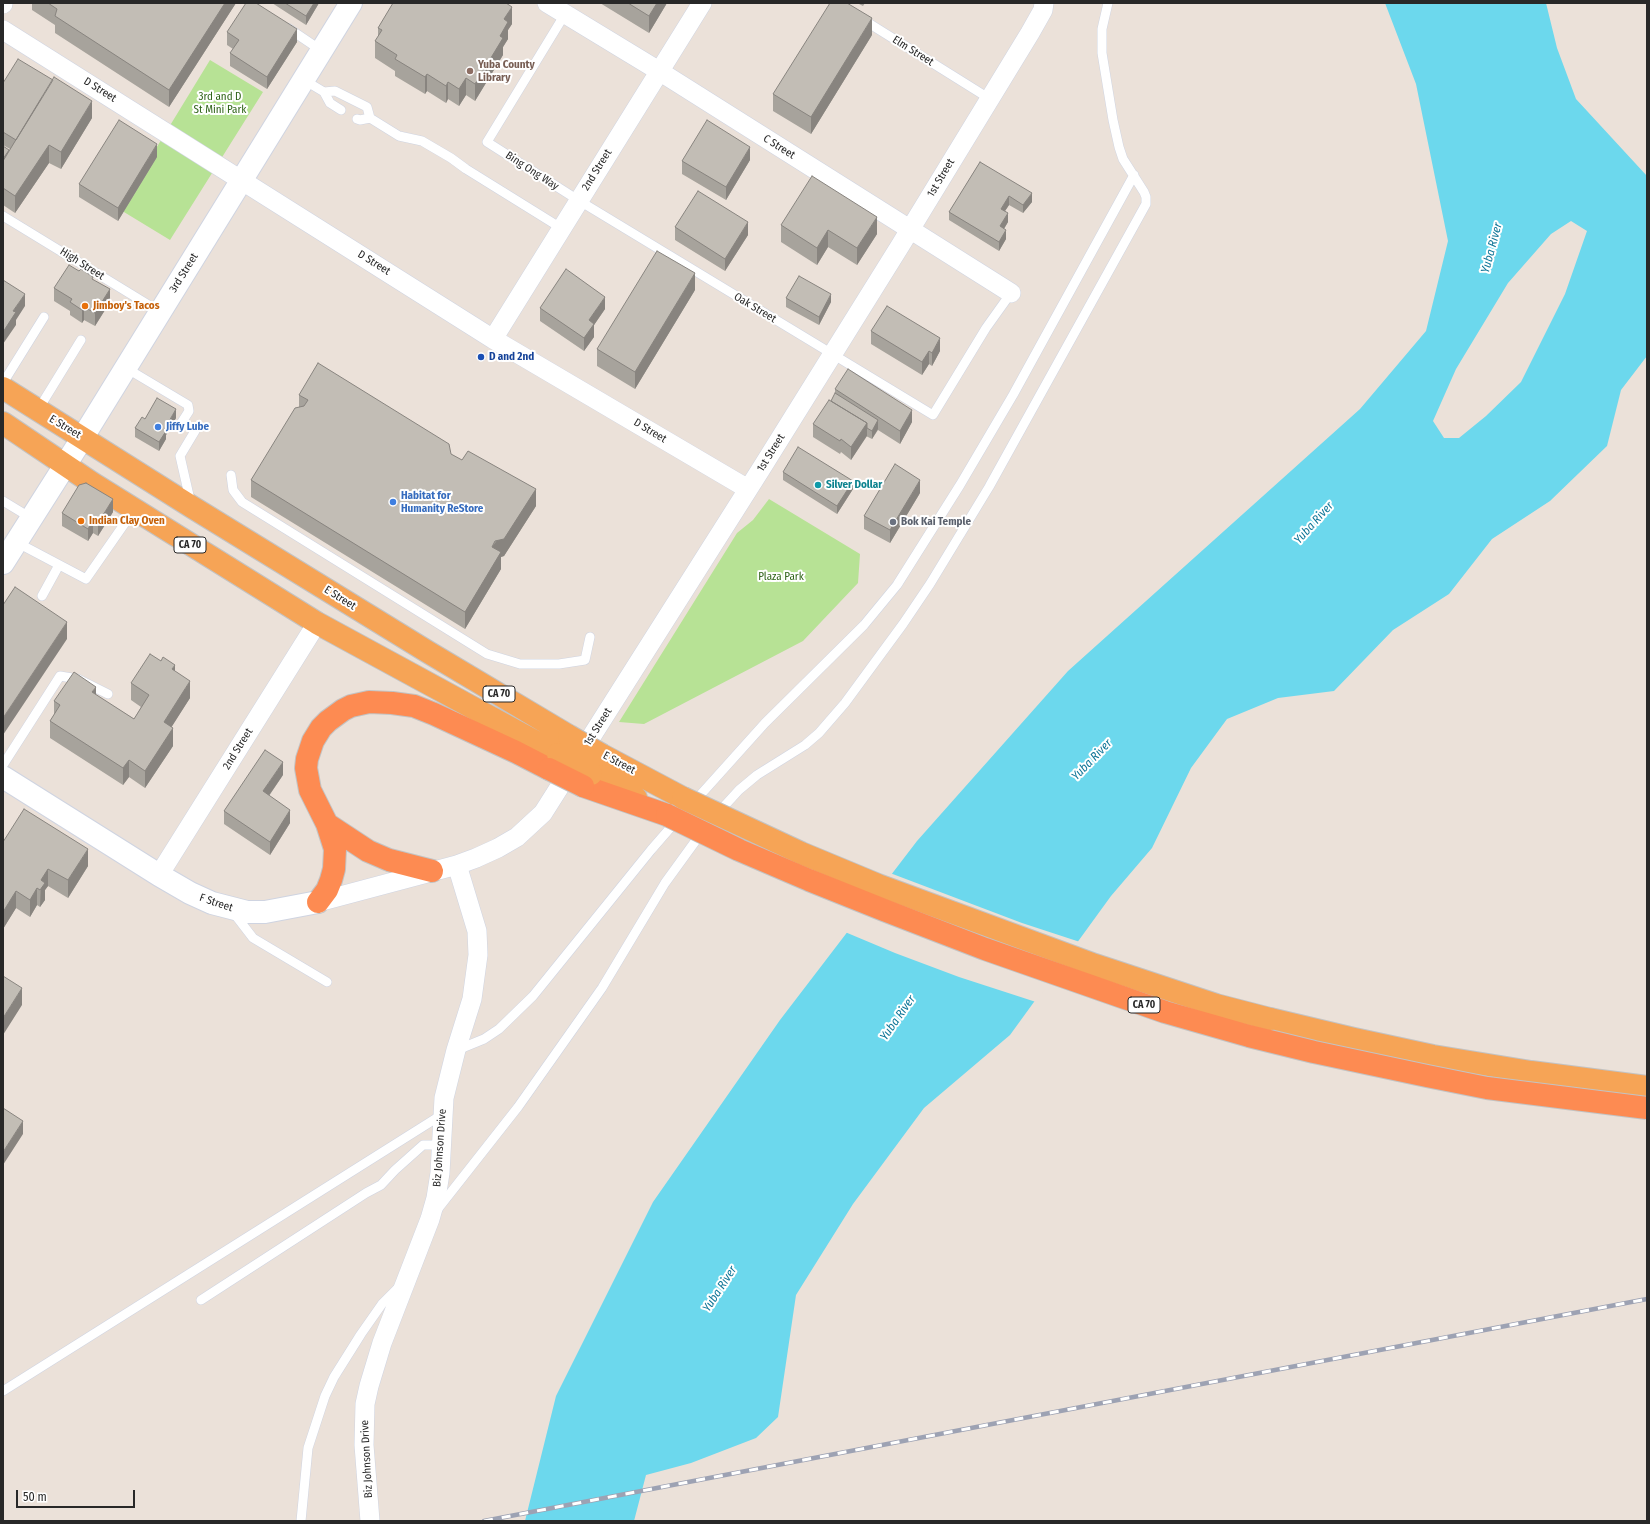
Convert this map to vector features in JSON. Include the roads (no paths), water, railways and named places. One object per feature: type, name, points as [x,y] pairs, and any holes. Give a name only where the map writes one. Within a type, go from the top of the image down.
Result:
[{"type":"highway","name":"E Street","points":[[3,388],[192,507],[428,652],[602,755],[680,809]]},
{"type":"highway","name":"CA 70","points":[[3,423],[134,510],[317,623],[553,762]]},
{"type":"highway","points":[[318,902],[327,890],[336,859],[335,849],[327,824],[316,804],[309,785],[306,768],[310,749],[317,734],[328,720],[343,710],[360,704],[392,702],[419,708],[516,752],[553,762],[587,780],[680,809]]},
{"type":"highway","name":"CA 70","points":[[680,809],[801,853],[878,885],[1014,936],[1216,1005],[1354,1040],[1433,1056],[1531,1072],[1647,1087]]},
{"type":"highway","name":"CA 70","points":[[680,809],[739,850],[863,902],[985,949],[1165,1012],[1249,1036],[1314,1052],[1487,1088],[1647,1108]]},
{"type":"highway","points":[[327,824],[363,848],[382,857],[405,865],[432,871]]},
{"type":"street","name":"3rd Street","points":[[3,563],[126,368],[351,3]]},
{"type":"street","name":"C Street","points":[[547,3],[659,71],[1011,293]]},
{"type":"street","name":"2nd Street","points":[[493,338],[702,3]]},
{"type":"street","name":"1st Street","points":[[457,865],[498,848],[517,837],[543,813],[910,230],[1030,33],[1043,10],[1044,3]]},
{"type":"street","name":"D Street","points":[[3,30],[493,338],[748,489]]},
{"type":"street","name":"2nd Street","points":[[160,875],[317,623]]},
{"type":"street","name":"F Street","points":[[3,777],[190,893],[212,903],[231,909],[247,912],[265,912],[318,902],[457,865]]},
{"type":"street","name":"Biz Johnson Drive","points":[[370,1521],[364,1445],[365,1404],[382,1343],[430,1219],[436,1198],[440,1173],[444,1098],[456,1050],[472,998],[478,955],[475,924],[457,865]]},
{"type":"lane","points":[[430,1219],[510,1118],[602,988],[665,884],[710,823],[739,790],[758,775],[805,745],[819,733],[831,721],[868,673],[930,584],[962,533],[1012,447],[1146,204],[1144,192],[1123,159],[1118,147],[1102,53],[1102,29],[1108,3]]},
{"type":"lane","name":"Bing Ong Way","points":[[565,14],[487,142],[578,200]]},
{"type":"lane","name":"Elm Street","points":[[857,16],[990,98]]},
{"type":"lane","points":[[282,25],[322,50]]},
{"type":"lane","points":[[304,80],[324,92],[330,103],[341,110]]},
{"type":"lane","points":[[324,92],[336,91],[367,107],[370,118],[399,136],[422,141],[561,228]]},
{"type":"lane","points":[[357,118],[360,120],[370,118]]},
{"type":"lane","points":[[456,1050],[484,1039],[499,1029],[533,996],[651,850],[680,809],[864,625],[883,603],[897,584],[960,485],[1013,395],[1134,175]]},
{"type":"lane","name":"Oak Street","points":[[578,200],[933,415],[986,328],[1011,293]]},
{"type":"lane","name":"High Street","points":[[3,216],[160,312]]},
{"type":"lane","points":[[3,383],[44,317]]},
{"type":"lane","points":[[38,410],[81,340]]},
{"type":"lane","points":[[126,368],[188,405],[189,411],[182,422],[195,431],[180,456],[192,507]]},
{"type":"lane","points":[[230,475],[233,490],[242,502],[488,654],[520,664],[559,664],[585,660],[590,637]]},
{"type":"lane","points":[[3,501],[31,518]]},
{"type":"lane","points":[[16,542],[86,579],[134,510]]},
{"type":"lane","points":[[42,596],[59,565]]},
{"type":"lane","points":[[3,765],[60,676],[78,679],[108,694]]},
{"type":"lane","points":[[231,909],[253,938],[327,982]]},
{"type":"lane","points":[[3,1391],[443,1114]]},
{"type":"lane","points":[[201,1300],[366,1193],[381,1185],[395,1170],[423,1145],[441,1145]]},
{"type":"lane","points":[[301,1521],[308,1448],[325,1396],[346,1357],[382,1304],[408,1278]]},
{"type":"water","name":"Yuba River","points":[[1385,3],[1546,3],[1557,48],[1576,99],[1647,176],[1647,356],[1621,390],[1607,446],[1550,501],[1492,539],[1449,594],[1393,630],[1334,691],[1278,698],[1227,719],[1191,768],[1152,848],[1111,896],[1010,1035],[924,1108],[853,1204],[796,1295],[778,1417],[756,1438],[691,1463],[646,1475],[634,1521],[525,1521],[556,1396],[653,1202],[780,1020],[917,841],[1068,671],[1360,409],[1426,331],[1448,241],[1416,84]],"holes":[[[1571,221],[1587,231],[1565,294],[1521,382],[1486,416],[1459,438],[1444,438],[1433,421],[1456,369],[1508,283],[1551,234]]]},
{"type":"railway","points":[[484,1521],[1647,1299]]},
{"type":"place","name":"Yuba County Library","points":[[470,71]]},
{"type":"place","name":"Jimboy's Tacos","points":[[85,306]]},
{"type":"place","name":"D and 2nd","points":[[481,357]]},
{"type":"place","name":"Jiffy Lube","points":[[158,427]]},
{"type":"place","name":"Silver Dollar","points":[[818,485]]},
{"type":"place","name":"Habitat for Humanity ReStore","points":[[393,502]]},
{"type":"place","name":"Indian Clay Oven","points":[[81,521]]},
{"type":"place","name":"Bok Kai Temple","points":[[893,522]]},
{"type":"park label","name":"3rd and D St Mini Park","points":[[220,103]]},
{"type":"park label","name":"Plaza Park","points":[[781,577]]}]
